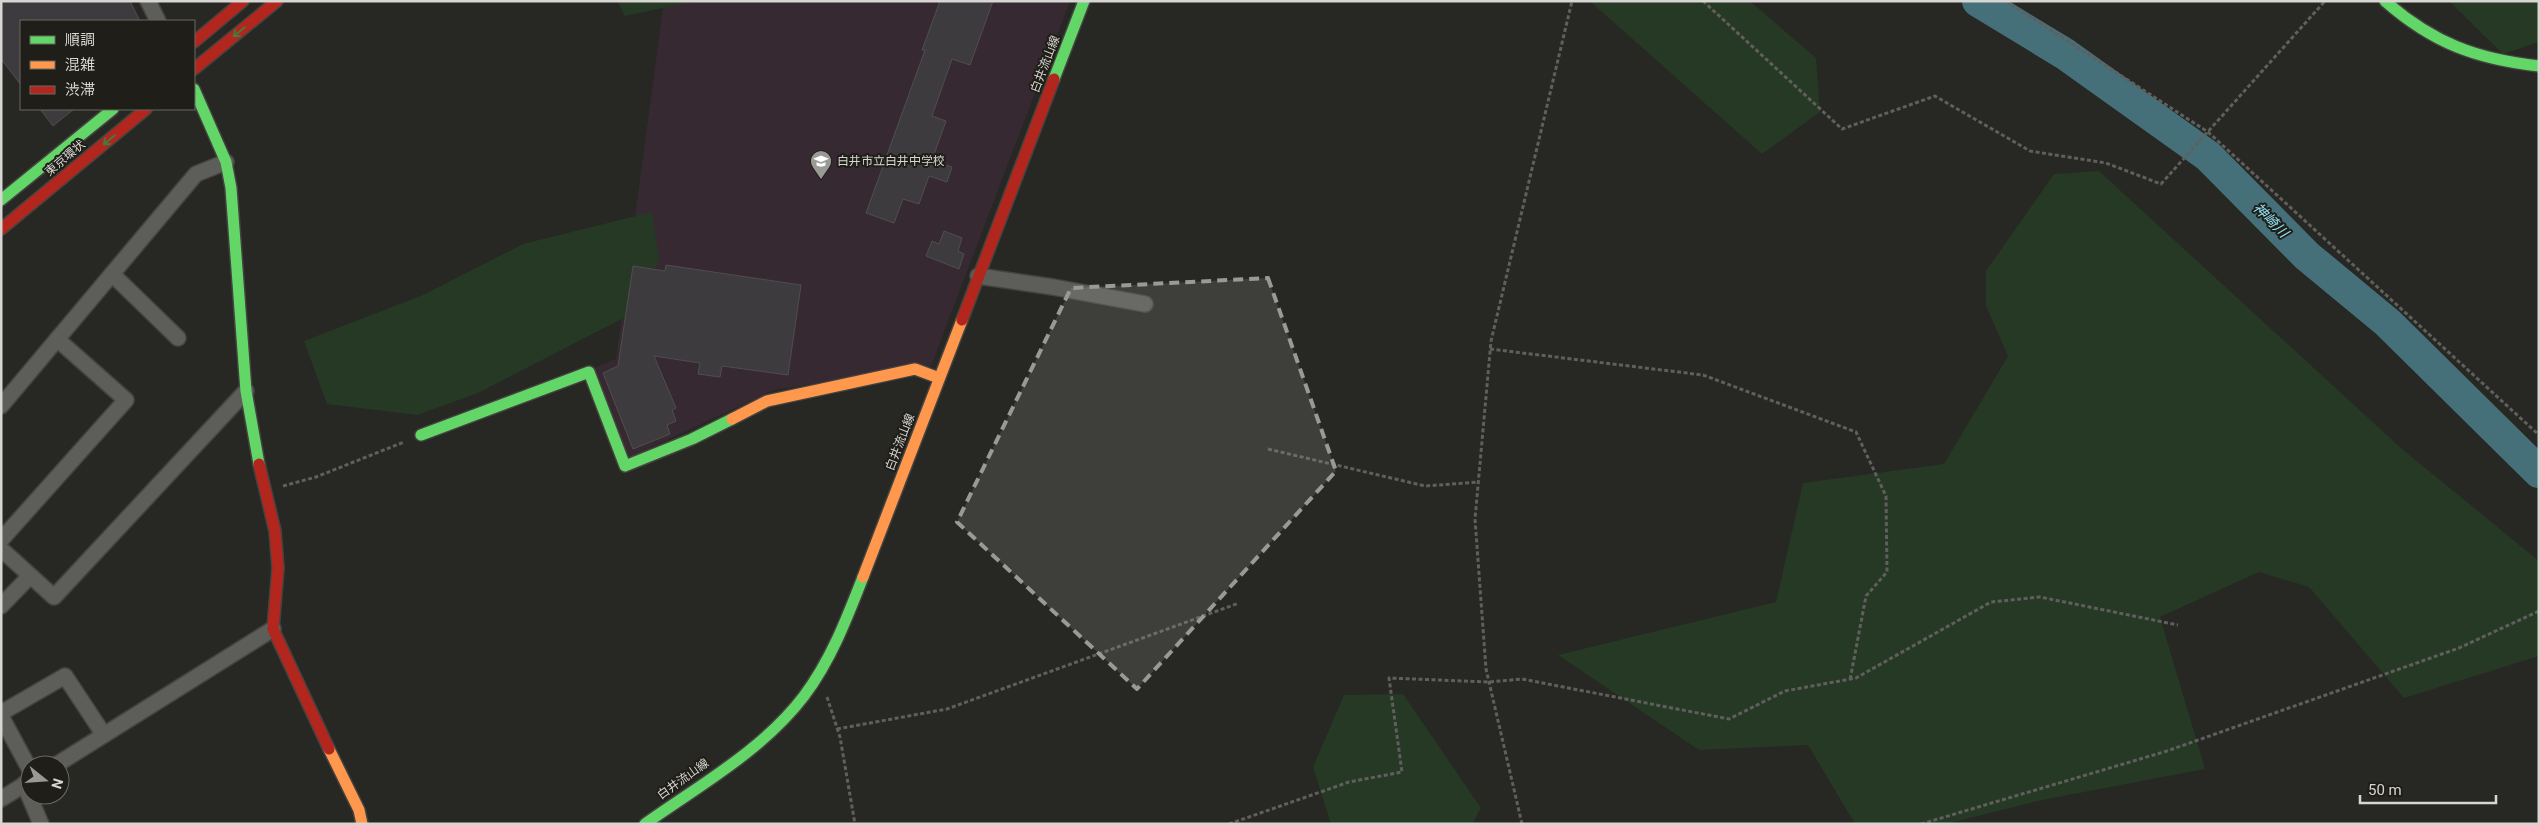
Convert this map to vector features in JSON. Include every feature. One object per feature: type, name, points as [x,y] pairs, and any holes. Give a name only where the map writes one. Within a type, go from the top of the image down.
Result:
[{"type":"main road","points":[[195,41],[243,1]]},
{"type":"main road","points":[[195,68],[277,1]]},
{"type":"main road","name":"白井流山線","points":[[645,824],[764,737],[788,715],[819,673],[843,628],[1084,1]]},
{"type":"main road","points":[[2385,1],[2408,23],[2436,40],[2508,64],[2539,66]]},
{"type":"main road","points":[[195,91],[226,162],[231,188],[246,392],[275,531],[278,568],[273,604],[273,629],[282,654],[359,810],[362,824]]},
{"type":"main road","name":"東京環状","points":[[1,200],[112,110]]},
{"type":"main road","name":"東京環状","points":[[1,229],[145,110]]},
{"type":"main road","points":[[421,435],[589,372],[625,466],[692,439],[767,401],[916,370],[939,378]]},
{"type":"street","points":[[148,1],[158,20]]},
{"type":"street","points":[[1,406],[196,174],[226,162]]},
{"type":"street","points":[[112,274],[178,338]]},
{"type":"street","points":[[978,276],[1053,286],[1146,304]]},
{"type":"street","points":[[1,540],[126,400],[57,339]]},
{"type":"street","points":[[1,549],[54,596],[246,392]]},
{"type":"street","points":[[1,606],[30,576]]},
{"type":"street","points":[[70,756],[273,629]]},
{"type":"street","points":[[22,755],[1,715],[65,676],[104,735]]},
{"type":"street","points":[[1,799],[20,787]]},
{"type":"street","points":[[35,805],[41,824]]},
{"type":"path","points":[[1522,824],[1486,669],[1475,519],[1490,349],[1572,1]]},
{"type":"path","points":[[1703,1],[1842,129],[1935,96],[2030,151],[2106,162],[2161,184],[2326,1]]},
{"type":"path","points":[[2006,1],[2208,132],[2539,435]]},
{"type":"path","points":[[1490,349],[1703,374],[1856,432],[1886,496],[1887,572],[1866,596],[1850,680]]},
{"type":"path","points":[[265,490],[316,477],[421,435]]},
{"type":"path","points":[[1268,449],[1425,486],[1478,482]]},
{"type":"path","points":[[1229,824],[1349,782],[1402,772],[1389,678],[1489,682],[1522,679],[1729,719],[1785,691],[1856,678],[1991,602],[2040,597],[2178,625]]},
{"type":"path","points":[[837,729],[946,710],[1239,603]]},
{"type":"path","points":[[1921,824],[2167,751],[2459,648],[2539,611]]},
{"type":"path","points":[[819,673],[837,729],[855,824]]},
{"type":"highlighted area","points":[[1268,278],[1336,471],[1137,689],[957,522],[1071,288]]},
{"type":"shaded area","name":"白井市立白井中学校","points":[[664,1],[1070,1],[931,366],[774,390],[628,458],[594,368],[616,359]]},
{"type":"green space","points":[[617,1],[696,1],[625,16]]},
{"type":"green space","points":[[1588,1],[1750,1],[1816,58],[1820,112],[1762,154]]},
{"type":"green space","points":[[2449,1],[2539,1],[2539,42],[2503,54]]},
{"type":"green space","points":[[2099,171],[2402,449],[2539,561],[2539,656],[2404,698],[2309,587],[2259,572],[2160,617],[2205,769],[2042,800],[1946,824],[1855,824],[1808,745],[1699,750],[1558,655],[1776,602],[1803,483],[1944,464],[2008,356],[1986,306],[1986,271],[2054,174]]},
{"type":"green space","points":[[652,212],[659,259],[639,310],[478,393],[417,415],[327,404],[304,341],[423,295],[523,244]]},
{"type":"green space","points":[[1403,694],[1481,808],[1472,824],[1331,824],[1313,767],[1344,695]]},
{"type":"building","points":[[1,1],[130,1],[140,20],[20,20],[20,84],[1,59]]},
{"type":"building","points":[[940,1],[993,1],[970,65],[952,59],[932,116],[946,121],[932,160],[952,167],[947,182],[929,176],[919,204],[903,199],[894,223],[866,213],[925,50],[922,50]]},
{"type":"building","points":[[41,110],[73,110],[53,126]]},
{"type":"building","points":[[944,231],[962,238],[958,251],[964,254],[959,269],[926,256],[932,241],[939,244]]},
{"type":"building","points":[[666,265],[801,285],[788,375],[722,366],[720,377],[698,374],[700,363],[654,356],[676,408],[672,410],[676,421],[667,425],[670,434],[633,449],[603,373],[618,366],[633,266],[665,271]]},
{"type":"waterway","name":"神崎川","points":[[1978,1],[2065,54],[2208,156],[2307,256],[2388,323],[2539,472]]},
{"type":"traffic: fast","points":[[1054,79],[1084,1]]},
{"type":"traffic: fast","points":[[2385,1],[2420,28],[2456,47],[2495,59],[2539,66]]},
{"type":"traffic: fast","points":[[195,91],[226,162],[231,188],[246,391],[259,464]]},
{"type":"traffic: fast","points":[[1,200],[112,110]]},
{"type":"traffic: fast","points":[[421,435],[589,372],[625,466],[692,439],[732,419]]},
{"type":"traffic: fast","points":[[645,824],[730,766],[770,733],[788,715],[804,696],[822,668],[844,623],[863,577]]},
{"type":"traffic: slow","points":[[863,577],[962,320]]},
{"type":"traffic: slow","points":[[732,419],[767,401],[915,369],[939,378]]},
{"type":"traffic: slow","points":[[329,749],[359,810],[362,824]]},
{"type":"traffic: jam","points":[[195,41],[243,1]]},
{"type":"traffic: jam","points":[[195,68],[277,1]]},
{"type":"traffic: jam","points":[[962,320],[1054,79]]},
{"type":"traffic: jam","points":[[1,229],[145,110]]},
{"type":"traffic: jam","points":[[259,464],[275,531],[278,568],[273,629],[329,749]]},
{"type":"place","name":"白井市立白井中学校","points":[[821,180]]}]
